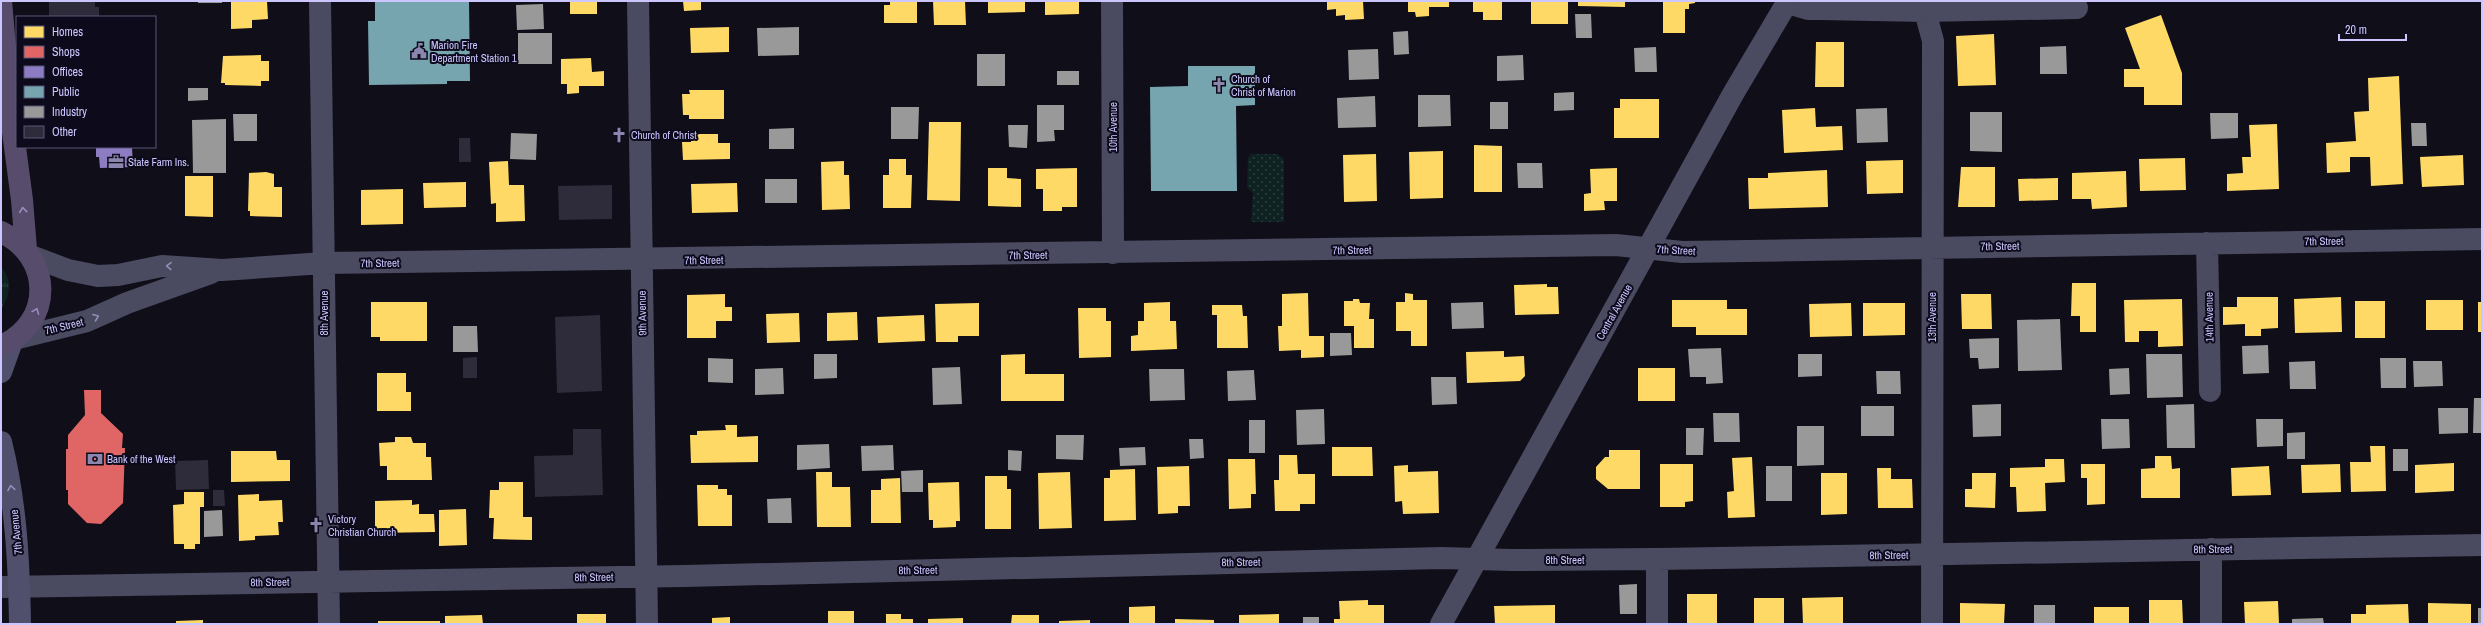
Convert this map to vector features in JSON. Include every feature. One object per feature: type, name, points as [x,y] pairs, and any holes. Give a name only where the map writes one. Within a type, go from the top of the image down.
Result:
[{"type":"main road","points":[[1,1],[11,117],[28,252],[37,268],[40,295],[32,321],[10,342],[1,372]]},
{"type":"main road","points":[[1,232],[28,252]]},
{"type":"main road","name":"7th Avenue","points":[[1,442],[15,514],[10,587],[20,624]]},
{"type":"street","name":"8th Avenue","points":[[320,1],[329,624]]},
{"type":"street","name":"9th Avenue","points":[[638,1],[648,624]]},
{"type":"street","name":"10th Avenue","points":[[1112,1],[1113,253]]},
{"type":"street","points":[[1787,2],[1808,9],[1925,11],[2077,8]]},
{"type":"street","name":"Central Avenue","points":[[1441,624],[1649,249],[1733,94],[1787,2]]},
{"type":"street","name":"13th Avenue","points":[[1925,11],[1933,41],[1932,624]]},
{"type":"street","name":"7th Street","points":[[28,252],[68,270],[98,276],[118,275],[162,266],[222,270],[324,263],[642,260],[1616,245],[1682,252],[2482,239]]},
{"type":"street","name":"14th Avenue","points":[[2207,243],[2210,391]]},
{"type":"street","name":"7th Street","points":[[10,342],[87,320],[127,303],[222,270]]},
{"type":"street","name":"8th Street","points":[[10,587],[647,576],[1428,558],[1657,559],[2482,545]]},
{"type":"street","points":[[2211,549],[2211,624]]},
{"type":"street","points":[[1657,559],[1657,624]]},
{"type":"green space","points":[[1251,154],[1277,154],[1284,159],[1284,222],[1251,222],[1253,193],[1247,187],[1248,158]]},
{"type":"green space","points":[[1,267],[9,282],[9,288],[1,309]]},
{"type":"building: Homes","points":[[231,1],[267,1],[268,19],[252,20],[252,28],[231,29]]},
{"type":"building: Homes","points":[[570,1],[597,1],[597,14],[570,14]]},
{"type":"building: Homes","points":[[683,1],[701,1],[701,10],[684,11]]},
{"type":"building: Homes","points":[[890,1],[917,1],[917,23],[884,23],[884,5],[890,5]]},
{"type":"building: Homes","points":[[933,1],[965,1],[966,25],[934,25]]},
{"type":"building: Homes","points":[[988,1],[1025,1],[1025,12],[988,13]]},
{"type":"building: Homes","points":[[1045,1],[1079,1],[1079,14],[1045,15]]},
{"type":"building: Homes","points":[[1327,1],[1363,1],[1364,19],[1345,20],[1345,15],[1336,16],[1336,9],[1327,10]]},
{"type":"building: Homes","points":[[1408,1],[1449,1],[1449,7],[1429,7],[1429,16],[1416,17],[1415,12],[1408,12]]},
{"type":"building: Homes","points":[[1473,1],[1502,1],[1502,20],[1483,20],[1483,12],[1473,12]]},
{"type":"building: Homes","points":[[1531,1],[1568,1],[1568,24],[1531,24]]},
{"type":"building: Homes","points":[[1578,1],[1625,1],[1625,7],[1578,6]]},
{"type":"building: Homes","points":[[1663,1],[1695,1],[1695,3],[1689,4],[1689,9],[1685,9],[1685,33],[1663,33]]},
{"type":"building: Homes","points":[[2161,15],[2182,73],[2182,105],[2144,105],[2144,87],[2124,87],[2124,69],[2140,69],[2125,28]]},
{"type":"building: Homes","points":[[729,27],[729,52],[691,53],[690,28]]},
{"type":"building: Homes","points":[[1994,34],[1996,85],[1958,86],[1956,36]]},
{"type":"building: Homes","points":[[1816,42],[1844,42],[1844,87],[1815,87]]},
{"type":"building: Homes","points":[[261,55],[261,61],[269,61],[269,81],[261,81],[261,86],[225,85],[225,83],[221,83],[223,56]]},
{"type":"building: Homes","points":[[591,58],[592,72],[604,71],[604,86],[579,86],[579,93],[567,94],[567,84],[561,84],[561,59]]},
{"type":"building: Homes","points":[[2399,76],[2403,184],[2371,186],[2370,157],[2350,157],[2350,172],[2327,173],[2326,143],[2356,141],[2354,112],[2369,111],[2368,78]]},
{"type":"building: Homes","points":[[689,90],[724,90],[724,119],[689,119],[689,115],[683,115],[682,94],[690,94]]},
{"type":"building: Homes","points":[[1620,99],[1659,99],[1659,138],[1614,138],[1614,108],[1620,108]]},
{"type":"building: Homes","points":[[1815,108],[1816,127],[1842,126],[1843,150],[1784,153],[1782,110]]},
{"type":"building: Homes","points":[[929,122],[961,122],[960,201],[927,200]]},
{"type":"building: Homes","points":[[2277,124],[2279,189],[2227,191],[2227,174],[2243,173],[2242,157],[2251,157],[2249,125]]},
{"type":"building: Homes","points":[[691,134],[718,134],[718,143],[730,143],[730,159],[683,160],[682,142],[691,142]]},
{"type":"building: Homes","points":[[1474,145],[1502,146],[1502,192],[1474,192]]},
{"type":"building: Homes","points":[[1443,151],[1443,198],[1410,199],[1409,152]]},
{"type":"building: Homes","points":[[1376,154],[1377,201],[1344,202],[1343,155]]},
{"type":"building: Homes","points":[[2463,155],[2464,185],[2422,187],[2420,157]]},
{"type":"building: Homes","points":[[2185,158],[2186,190],[2140,191],[2139,159]]},
{"type":"building: Homes","points":[[889,159],[906,159],[906,175],[912,175],[911,208],[883,208],[883,175],[889,175]]},
{"type":"building: Homes","points":[[1903,160],[1903,193],[1867,194],[1866,161]]},
{"type":"building: Homes","points":[[508,161],[509,185],[524,185],[525,221],[496,222],[496,203],[491,204],[489,162]]},
{"type":"building: Homes","points":[[844,161],[844,175],[849,175],[850,209],[822,210],[821,162]]},
{"type":"building: Homes","points":[[1961,167],[1995,167],[1995,207],[1958,207]]},
{"type":"building: Homes","points":[[988,168],[1007,168],[1007,178],[1021,179],[1021,207],[988,206]]},
{"type":"building: Homes","points":[[1077,168],[1077,207],[1062,207],[1062,211],[1043,211],[1043,189],[1036,189],[1036,169]]},
{"type":"building: Homes","points":[[1617,168],[1617,201],[1604,201],[1605,210],[1584,211],[1584,194],[1591,193],[1590,169]]},
{"type":"building: Homes","points":[[1827,170],[1828,207],[1749,209],[1748,178],[1768,178],[1768,173]]},
{"type":"building: Homes","points":[[2126,171],[2127,207],[2092,209],[2091,199],[2072,199],[2072,173]]},
{"type":"building: Homes","points":[[266,172],[274,174],[274,187],[282,187],[282,217],[250,216],[250,211],[248,211],[249,173]]},
{"type":"building: Homes","points":[[185,176],[213,176],[213,217],[185,216]]},
{"type":"building: Homes","points":[[2058,178],[2058,200],[2019,201],[2018,179]]},
{"type":"building: Homes","points":[[466,182],[466,207],[424,208],[423,183]]},
{"type":"building: Homes","points":[[737,183],[738,212],[692,213],[691,184]]},
{"type":"building: Homes","points":[[403,189],[403,224],[361,225],[361,190]]},
{"type":"building: Homes","points":[[2072,283],[2096,283],[2096,332],[2080,332],[2080,316],[2071,316]]},
{"type":"building: Homes","points":[[1547,284],[1547,287],[1558,287],[1559,314],[1515,315],[1514,285]]},
{"type":"building: Homes","points":[[1308,293],[1309,336],[1324,336],[1324,357],[1301,358],[1301,350],[1279,351],[1278,326],[1282,326],[1282,294]]},
{"type":"building: Homes","points":[[1405,293],[1413,294],[1413,300],[1427,300],[1427,346],[1411,346],[1411,331],[1396,331],[1396,302],[1405,302]]},
{"type":"building: Homes","points":[[725,294],[725,307],[732,307],[732,321],[716,321],[716,338],[687,338],[687,295]]},
{"type":"building: Homes","points":[[1961,294],[1991,294],[1992,329],[1962,329]]},
{"type":"building: Homes","points":[[2237,297],[2278,297],[2278,328],[2261,329],[2261,336],[2245,336],[2245,324],[2223,325],[2223,307],[2237,307]]},
{"type":"building: Homes","points":[[2341,297],[2342,332],[2295,333],[2294,299]]},
{"type":"building: Homes","points":[[1353,299],[1359,299],[1360,303],[1370,303],[1369,319],[1374,319],[1374,348],[1354,348],[1354,326],[1344,326],[1344,301],[1353,301]]},
{"type":"building: Homes","points":[[2182,299],[2183,346],[2158,347],[2158,331],[2139,331],[2139,342],[2125,342],[2124,300]]},
{"type":"building: Homes","points":[[1672,300],[1727,300],[1727,309],[1747,309],[1747,335],[1696,335],[1696,327],[1672,327]]},
{"type":"building: Homes","points":[[2426,300],[2463,300],[2463,330],[2426,330]]},
{"type":"building: Homes","points":[[2355,301],[2385,301],[2385,338],[2355,338]]},
{"type":"building: Homes","points":[[371,302],[427,302],[427,341],[380,341],[380,337],[371,337]]},
{"type":"building: Homes","points":[[1170,302],[1170,321],[1176,321],[1177,349],[1131,351],[1131,336],[1138,335],[1138,321],[1144,321],[1144,303]]},
{"type":"building: Homes","points":[[2478,302],[2482,302],[2482,332],[2478,332]]},
{"type":"building: Homes","points":[[979,303],[979,336],[958,336],[958,342],[936,342],[935,304]]},
{"type":"building: Homes","points":[[1851,303],[1852,336],[1810,337],[1809,304]]},
{"type":"building: Homes","points":[[1863,303],[1905,303],[1905,335],[1863,336]]},
{"type":"building: Homes","points":[[1212,305],[1242,305],[1243,316],[1247,316],[1248,348],[1217,348],[1217,315],[1212,315]]},
{"type":"building: Homes","points":[[1078,308],[1106,308],[1106,321],[1111,321],[1111,357],[1079,358]]},
{"type":"building: Homes","points":[[857,312],[858,340],[827,341],[827,313]]},
{"type":"building: Homes","points":[[799,313],[800,342],[767,343],[766,314]]},
{"type":"building: Homes","points":[[924,315],[925,341],[878,343],[877,317]]},
{"type":"building: Homes","points":[[1504,351],[1504,357],[1524,356],[1525,376],[1520,381],[1467,383],[1466,352]]},
{"type":"building: Homes","points":[[1025,354],[1025,374],[1064,374],[1064,401],[1001,401],[1001,355]]},
{"type":"building: Homes","points":[[1638,368],[1675,368],[1675,401],[1638,401]]},
{"type":"building: Homes","points":[[377,373],[406,373],[406,392],[411,392],[411,411],[377,411]]},
{"type":"building: Homes","points":[[725,425],[737,425],[737,437],[758,436],[758,462],[691,463],[690,435],[697,435],[697,431],[726,430]]},
{"type":"building: Homes","points":[[395,437],[411,437],[413,443],[426,443],[426,457],[431,457],[432,480],[387,480],[387,466],[380,466],[379,443],[395,442]]},
{"type":"building: Homes","points":[[2370,446],[2385,446],[2386,491],[2351,492],[2350,462],[2371,462]]},
{"type":"building: Homes","points":[[1332,447],[1372,447],[1373,476],[1332,476]]},
{"type":"building: Homes","points":[[1609,450],[1640,450],[1640,489],[1608,489],[1596,479],[1596,467],[1605,457],[1609,457]]},
{"type":"building: Homes","points":[[231,451],[276,451],[277,460],[290,460],[290,481],[231,482]]},
{"type":"building: Homes","points":[[1279,455],[1297,455],[1298,474],[1315,474],[1315,504],[1300,504],[1300,511],[1275,511],[1274,480],[1279,480]]},
{"type":"building: Homes","points":[[2155,456],[2171,456],[2172,469],[2180,468],[2180,498],[2141,498],[2141,469],[2155,468]]},
{"type":"building: Homes","points":[[1752,457],[1755,517],[1728,518],[1727,492],[1734,491],[1732,458]]},
{"type":"building: Homes","points":[[1228,459],[1255,459],[1256,494],[1251,494],[1251,508],[1229,509]]},
{"type":"building: Homes","points":[[2045,459],[2064,459],[2065,482],[2045,483],[2046,511],[2017,512],[2016,487],[2010,487],[2010,468],[2045,467]]},
{"type":"building: Homes","points":[[2454,463],[2454,491],[2415,493],[2415,465]]},
{"type":"building: Homes","points":[[1660,464],[1693,464],[1693,501],[1685,502],[1685,507],[1660,507]]},
{"type":"building: Homes","points":[[2081,464],[2105,464],[2105,504],[2087,505],[2087,478],[2081,478]]},
{"type":"building: Homes","points":[[2340,464],[2341,492],[2302,493],[2301,465]]},
{"type":"building: Homes","points":[[1408,465],[1408,472],[1438,471],[1439,513],[1403,514],[1402,501],[1395,502],[1394,466]]},
{"type":"building: Homes","points":[[1189,466],[1190,506],[1178,506],[1178,513],[1158,514],[1157,467]]},
{"type":"building: Homes","points":[[2269,466],[2271,495],[2232,496],[2231,468]]},
{"type":"building: Homes","points":[[1877,468],[1891,468],[1891,479],[1912,479],[1913,508],[1878,508]]},
{"type":"building: Homes","points":[[1135,469],[1136,520],[1104,521],[1104,478],[1110,478],[1110,470]]},
{"type":"building: Homes","points":[[816,472],[832,472],[832,487],[850,487],[851,527],[817,527]]},
{"type":"building: Homes","points":[[1070,472],[1072,528],[1039,529],[1038,473]]},
{"type":"building: Homes","points":[[1821,473],[1847,473],[1847,514],[1821,515]]},
{"type":"building: Homes","points":[[1972,473],[1996,473],[1995,508],[1965,507],[1965,489],[1972,489]]},
{"type":"building: Homes","points":[[985,476],[1007,476],[1007,489],[1011,489],[1011,529],[985,529]]},
{"type":"building: Homes","points":[[900,478],[901,523],[871,523],[871,490],[881,490],[881,479]]},
{"type":"building: Homes","points":[[499,482],[523,482],[523,517],[532,517],[532,540],[493,539],[494,518],[489,518],[490,490],[499,490]]},
{"type":"building: Homes","points":[[959,482],[960,521],[956,521],[956,527],[933,528],[933,520],[929,520],[928,483]]},
{"type":"building: Homes","points":[[697,485],[718,485],[718,489],[727,489],[727,495],[732,495],[732,526],[698,526]]},
{"type":"building: Homes","points":[[184,492],[204,492],[204,507],[200,507],[200,544],[195,544],[195,549],[184,549],[184,544],[174,544],[173,505],[184,504]]},
{"type":"building: Homes","points":[[259,494],[259,501],[282,500],[283,522],[278,522],[279,535],[255,536],[255,540],[239,541],[238,495]]},
{"type":"building: Homes","points":[[412,500],[412,505],[419,504],[419,514],[434,514],[435,532],[375,533],[375,501]]},
{"type":"building: Homes","points":[[466,509],[467,545],[439,546],[439,510]]},
{"type":"building: Homes","points":[[1687,594],[1717,594],[1717,624],[1687,624]]},
{"type":"building: Homes","points":[[1843,597],[1843,624],[1803,624],[1802,598]]},
{"type":"building: Homes","points":[[1754,598],[1784,598],[1784,624],[1754,624]]},
{"type":"building: Homes","points":[[1368,600],[1368,605],[1384,605],[1384,624],[1334,624],[1334,619],[1340,619],[1339,601]]},
{"type":"building: Homes","points":[[2149,600],[2182,600],[2183,624],[2149,624]]},
{"type":"building: Homes","points":[[2278,601],[2279,624],[2245,624],[2244,602]]},
{"type":"building: Homes","points":[[1960,603],[2005,604],[2004,624],[1960,624]]},
{"type":"building: Homes","points":[[2428,603],[2471,604],[2471,624],[2428,624]]},
{"type":"building: Homes","points":[[2408,604],[2409,624],[2351,624],[2351,614],[2366,614],[2366,605]]},
{"type":"building: Homes","points":[[1555,605],[1555,624],[1495,624],[1494,606]]},
{"type":"building: Homes","points":[[1155,606],[1155,624],[1129,624],[1129,607]]},
{"type":"building: Homes","points":[[2094,607],[2129,607],[2129,624],[2094,624]]},
{"type":"building: Homes","points":[[828,611],[854,611],[854,624],[828,624]]},
{"type":"building: Homes","points":[[577,614],[606,614],[606,624],[577,624]]},
{"type":"building: Homes","points":[[886,614],[901,614],[901,619],[913,619],[913,624],[886,624]]},
{"type":"building: Homes","points":[[1279,614],[1279,624],[1239,624],[1239,615]]},
{"type":"building: Homes","points":[[482,615],[483,624],[445,624],[445,616]]},
{"type":"building: Homes","points":[[1012,615],[1039,615],[1039,624],[1011,624]]},
{"type":"building: Homes","points":[[730,617],[730,624],[712,624],[712,618]]},
{"type":"building: Homes","points":[[963,618],[963,624],[928,624],[928,619]]},
{"type":"building: Homes","points":[[1175,619],[1214,620],[1214,624],[1175,624]]},
{"type":"building: Homes","points":[[203,620],[203,624],[176,624],[176,621]]},
{"type":"building: Homes","points":[[1090,620],[1090,624],[1059,624],[1059,621]]},
{"type":"building: Homes","points":[[378,621],[440,621],[440,624],[378,624]]},
{"type":"building: Shops","name":"Bank of the West","points":[[84,390],[101,390],[101,413],[123,434],[122,448],[125,448],[123,503],[101,524],[87,523],[68,504],[68,490],[66,490],[66,449],[68,449],[68,435],[85,415]]},
{"type":"building: Offices","name":"State Farm Ins.","points":[[96,148],[132,148],[133,167],[100,168],[99,157],[96,157]]},
{"type":"building: Public","name":"Marion Fire Department Station 1","points":[[375,1],[469,1],[470,81],[447,81],[447,84],[369,85],[368,21],[375,21]]},
{"type":"building: Public","name":"Church of Christ of Marion","points":[[1188,66],[1255,66],[1255,105],[1236,106],[1237,191],[1151,191],[1150,87],[1188,86]]},
{"type":"building: Industry","points":[[198,1],[222,1],[222,3],[198,3]]},
{"type":"building: Industry","points":[[543,4],[544,29],[517,30],[516,5]]},
{"type":"building: Industry","points":[[1575,14],[1591,14],[1592,38],[1576,38]]},
{"type":"building: Industry","points":[[799,27],[799,55],[758,56],[757,28]]},
{"type":"building: Industry","points":[[1408,31],[1409,54],[1394,55],[1393,32]]},
{"type":"building: Industry","points":[[518,33],[552,33],[552,64],[518,64]]},
{"type":"building: Industry","points":[[2066,46],[2067,74],[2040,74],[2040,47]]},
{"type":"building: Industry","points":[[1656,47],[1657,72],[1635,72],[1634,48]]},
{"type":"building: Industry","points":[[1378,49],[1379,79],[1349,80],[1348,50]]},
{"type":"building: Industry","points":[[977,54],[1005,54],[1005,86],[977,86]]},
{"type":"building: Industry","points":[[1523,55],[1524,80],[1497,81],[1497,56]]},
{"type":"building: Industry","points":[[1057,71],[1079,71],[1079,85],[1057,85]]},
{"type":"building: Industry","points":[[188,88],[208,88],[208,100],[188,101]]},
{"type":"building: Industry","points":[[1574,92],[1574,110],[1554,111],[1554,93]]},
{"type":"building: Industry","points":[[1418,95],[1450,95],[1451,126],[1418,127]]},
{"type":"building: Industry","points":[[1375,96],[1376,127],[1338,128],[1337,98]]},
{"type":"building: Industry","points":[[1490,102],[1508,102],[1508,129],[1490,129]]},
{"type":"building: Industry","points":[[1037,105],[1064,105],[1064,130],[1054,130],[1055,141],[1037,142]]},
{"type":"building: Industry","points":[[891,107],[919,107],[918,139],[891,139]]},
{"type":"building: Industry","points":[[1887,108],[1888,142],[1857,143],[1856,109]]},
{"type":"building: Industry","points":[[1970,112],[2002,112],[2002,152],[1970,151]]},
{"type":"building: Industry","points":[[2210,113],[2238,113],[2238,138],[2211,139]]},
{"type":"building: Industry","points":[[233,114],[257,114],[257,141],[234,141]]},
{"type":"building: Industry","points":[[226,119],[226,173],[193,173],[192,120]]},
{"type":"building: Industry","points":[[2411,123],[2426,123],[2427,146],[2412,146]]},
{"type":"building: Industry","points":[[1008,125],[1028,125],[1027,148],[1009,147]]},
{"type":"building: Industry","points":[[794,128],[794,149],[769,149],[769,129]]},
{"type":"building: Industry","points":[[511,133],[537,134],[536,160],[510,159]]},
{"type":"building: Industry","points":[[1517,163],[1542,163],[1543,188],[1518,188]]},
{"type":"building: Industry","points":[[765,179],[797,179],[797,203],[765,203]]},
{"type":"building: Industry","points":[[1483,302],[1484,328],[1452,329],[1451,303]]},
{"type":"building: Industry","points":[[2060,319],[2062,370],[2018,371],[2017,320]]},
{"type":"building: Industry","points":[[453,326],[477,326],[478,352],[453,352]]},
{"type":"building: Industry","points":[[1330,333],[1351,333],[1352,355],[1330,356]]},
{"type":"building: Industry","points":[[1999,338],[1999,368],[1979,369],[1978,358],[1970,358],[1969,339]]},
{"type":"building: Industry","points":[[2268,345],[2269,373],[2243,374],[2242,346]]},
{"type":"building: Industry","points":[[1721,348],[1723,383],[1706,384],[1706,377],[1690,377],[1688,349]]},
{"type":"building: Industry","points":[[814,354],[837,354],[837,378],[814,379]]},
{"type":"building: Industry","points":[[1798,354],[1822,354],[1822,376],[1798,377]]},
{"type":"building: Industry","points":[[2146,354],[2182,354],[2183,397],[2147,398]]},
{"type":"building: Industry","points":[[708,358],[733,359],[733,383],[708,382]]},
{"type":"building: Industry","points":[[2380,358],[2406,358],[2406,388],[2381,388]]},
{"type":"building: Industry","points":[[2315,361],[2316,389],[2290,389],[2289,362]]},
{"type":"building: Industry","points":[[2413,361],[2442,361],[2443,386],[2414,387]]},
{"type":"building: Industry","points":[[960,367],[962,404],[933,405],[932,368]]},
{"type":"building: Industry","points":[[783,368],[784,394],[755,395],[755,369]]},
{"type":"building: Industry","points":[[2129,368],[2130,394],[2110,395],[2109,369]]},
{"type":"building: Industry","points":[[1149,369],[1184,369],[1185,400],[1150,401]]},
{"type":"building: Industry","points":[[1254,370],[1256,400],[1228,401],[1227,371]]},
{"type":"building: Industry","points":[[1876,371],[1900,371],[1901,394],[1877,394]]},
{"type":"building: Industry","points":[[1431,377],[1456,377],[1457,404],[1432,405]]},
{"type":"building: Industry","points":[[2474,398],[2482,398],[2482,433],[2473,433]]},
{"type":"building: Industry","points":[[2001,404],[2001,436],[1973,437],[1972,405]]},
{"type":"building: Industry","points":[[2194,404],[2195,448],[2167,448],[2166,405]]},
{"type":"building: Industry","points":[[1861,406],[1894,406],[1894,436],[1861,436]]},
{"type":"building: Industry","points":[[2438,408],[2468,408],[2468,433],[2439,434]]},
{"type":"building: Industry","points":[[1324,409],[1325,444],[1297,445],[1296,410]]},
{"type":"building: Industry","points":[[1713,413],[1739,413],[1740,442],[1714,442]]},
{"type":"building: Industry","points":[[2101,419],[2129,419],[2130,448],[2102,449]]},
{"type":"building: Industry","points":[[2256,419],[2283,419],[2283,446],[2257,447]]},
{"type":"building: Industry","points":[[1249,420],[1265,420],[1265,453],[1249,453]]},
{"type":"building: Industry","points":[[1797,426],[1824,426],[1824,465],[1797,466]]},
{"type":"building: Industry","points":[[1686,428],[1704,428],[1703,455],[1686,455]]},
{"type":"building: Industry","points":[[2305,432],[2305,459],[2287,459],[2287,433]]},
{"type":"building: Industry","points":[[1056,435],[1084,435],[1083,460],[1056,459]]},
{"type":"building: Industry","points":[[1189,439],[1203,439],[1204,458],[1190,459]]},
{"type":"building: Industry","points":[[829,444],[830,468],[797,470],[797,445]]},
{"type":"building: Industry","points":[[893,445],[894,470],[862,471],[861,446]]},
{"type":"building: Industry","points":[[1145,447],[1146,465],[1120,466],[1119,448]]},
{"type":"building: Industry","points":[[2393,449],[2408,449],[2408,471],[2393,471]]},
{"type":"building: Industry","points":[[1008,450],[1022,451],[1021,471],[1008,470]]},
{"type":"building: Industry","points":[[1766,466],[1792,466],[1792,501],[1766,501]]},
{"type":"building: Industry","points":[[923,470],[923,492],[902,492],[901,471]]},
{"type":"building: Industry","points":[[791,498],[792,523],[768,523],[767,499]]},
{"type":"building: Industry","points":[[222,510],[223,536],[204,537],[204,511]]},
{"type":"building: Industry","points":[[1637,584],[1637,614],[1620,614],[1619,585]]},
{"type":"building: Industry","points":[[2034,605],[2055,605],[2055,624],[2034,624]]},
{"type":"building: Industry","points":[[2478,608],[2482,608],[2482,624],[2478,624]]},
{"type":"building: Industry","points":[[1303,617],[1319,617],[1319,624],[1303,624]]},
{"type":"building: Industry","points":[[2323,618],[2324,624],[2292,624],[2292,619]]},
{"type":"building: Other","points":[[49,1],[95,1],[95,7],[99,7],[99,16],[49,16]]},
{"type":"building: Other","points":[[459,138],[470,138],[471,162],[459,162]]},
{"type":"building: Other","points":[[612,185],[612,219],[559,220],[558,186]]},
{"type":"building: Other","points":[[600,315],[602,391],[557,393],[555,317]]},
{"type":"building: Other","points":[[477,357],[477,378],[463,378],[463,358]]},
{"type":"building: Other","points":[[573,429],[601,429],[603,495],[535,497],[534,456],[573,455]]},
{"type":"building: Other","points":[[208,460],[209,489],[176,490],[175,461]]},
{"type":"building: Other","points":[[213,490],[224,490],[225,506],[213,506]]},
{"type":"place","name":"Marion Fire Department Station 1","points":[[419,51]]},
{"type":"place","name":"Church of Christ of Marion","points":[[1219,85]]},
{"type":"place","name":"Church of Christ","points":[[619,135]]},
{"type":"place","name":"State Farm Ins.","points":[[116,162]]},
{"type":"place","name":"Bank of the West","points":[[95,459]]},
{"type":"place","name":"Victory Christian Church","points":[[316,525]]}]
